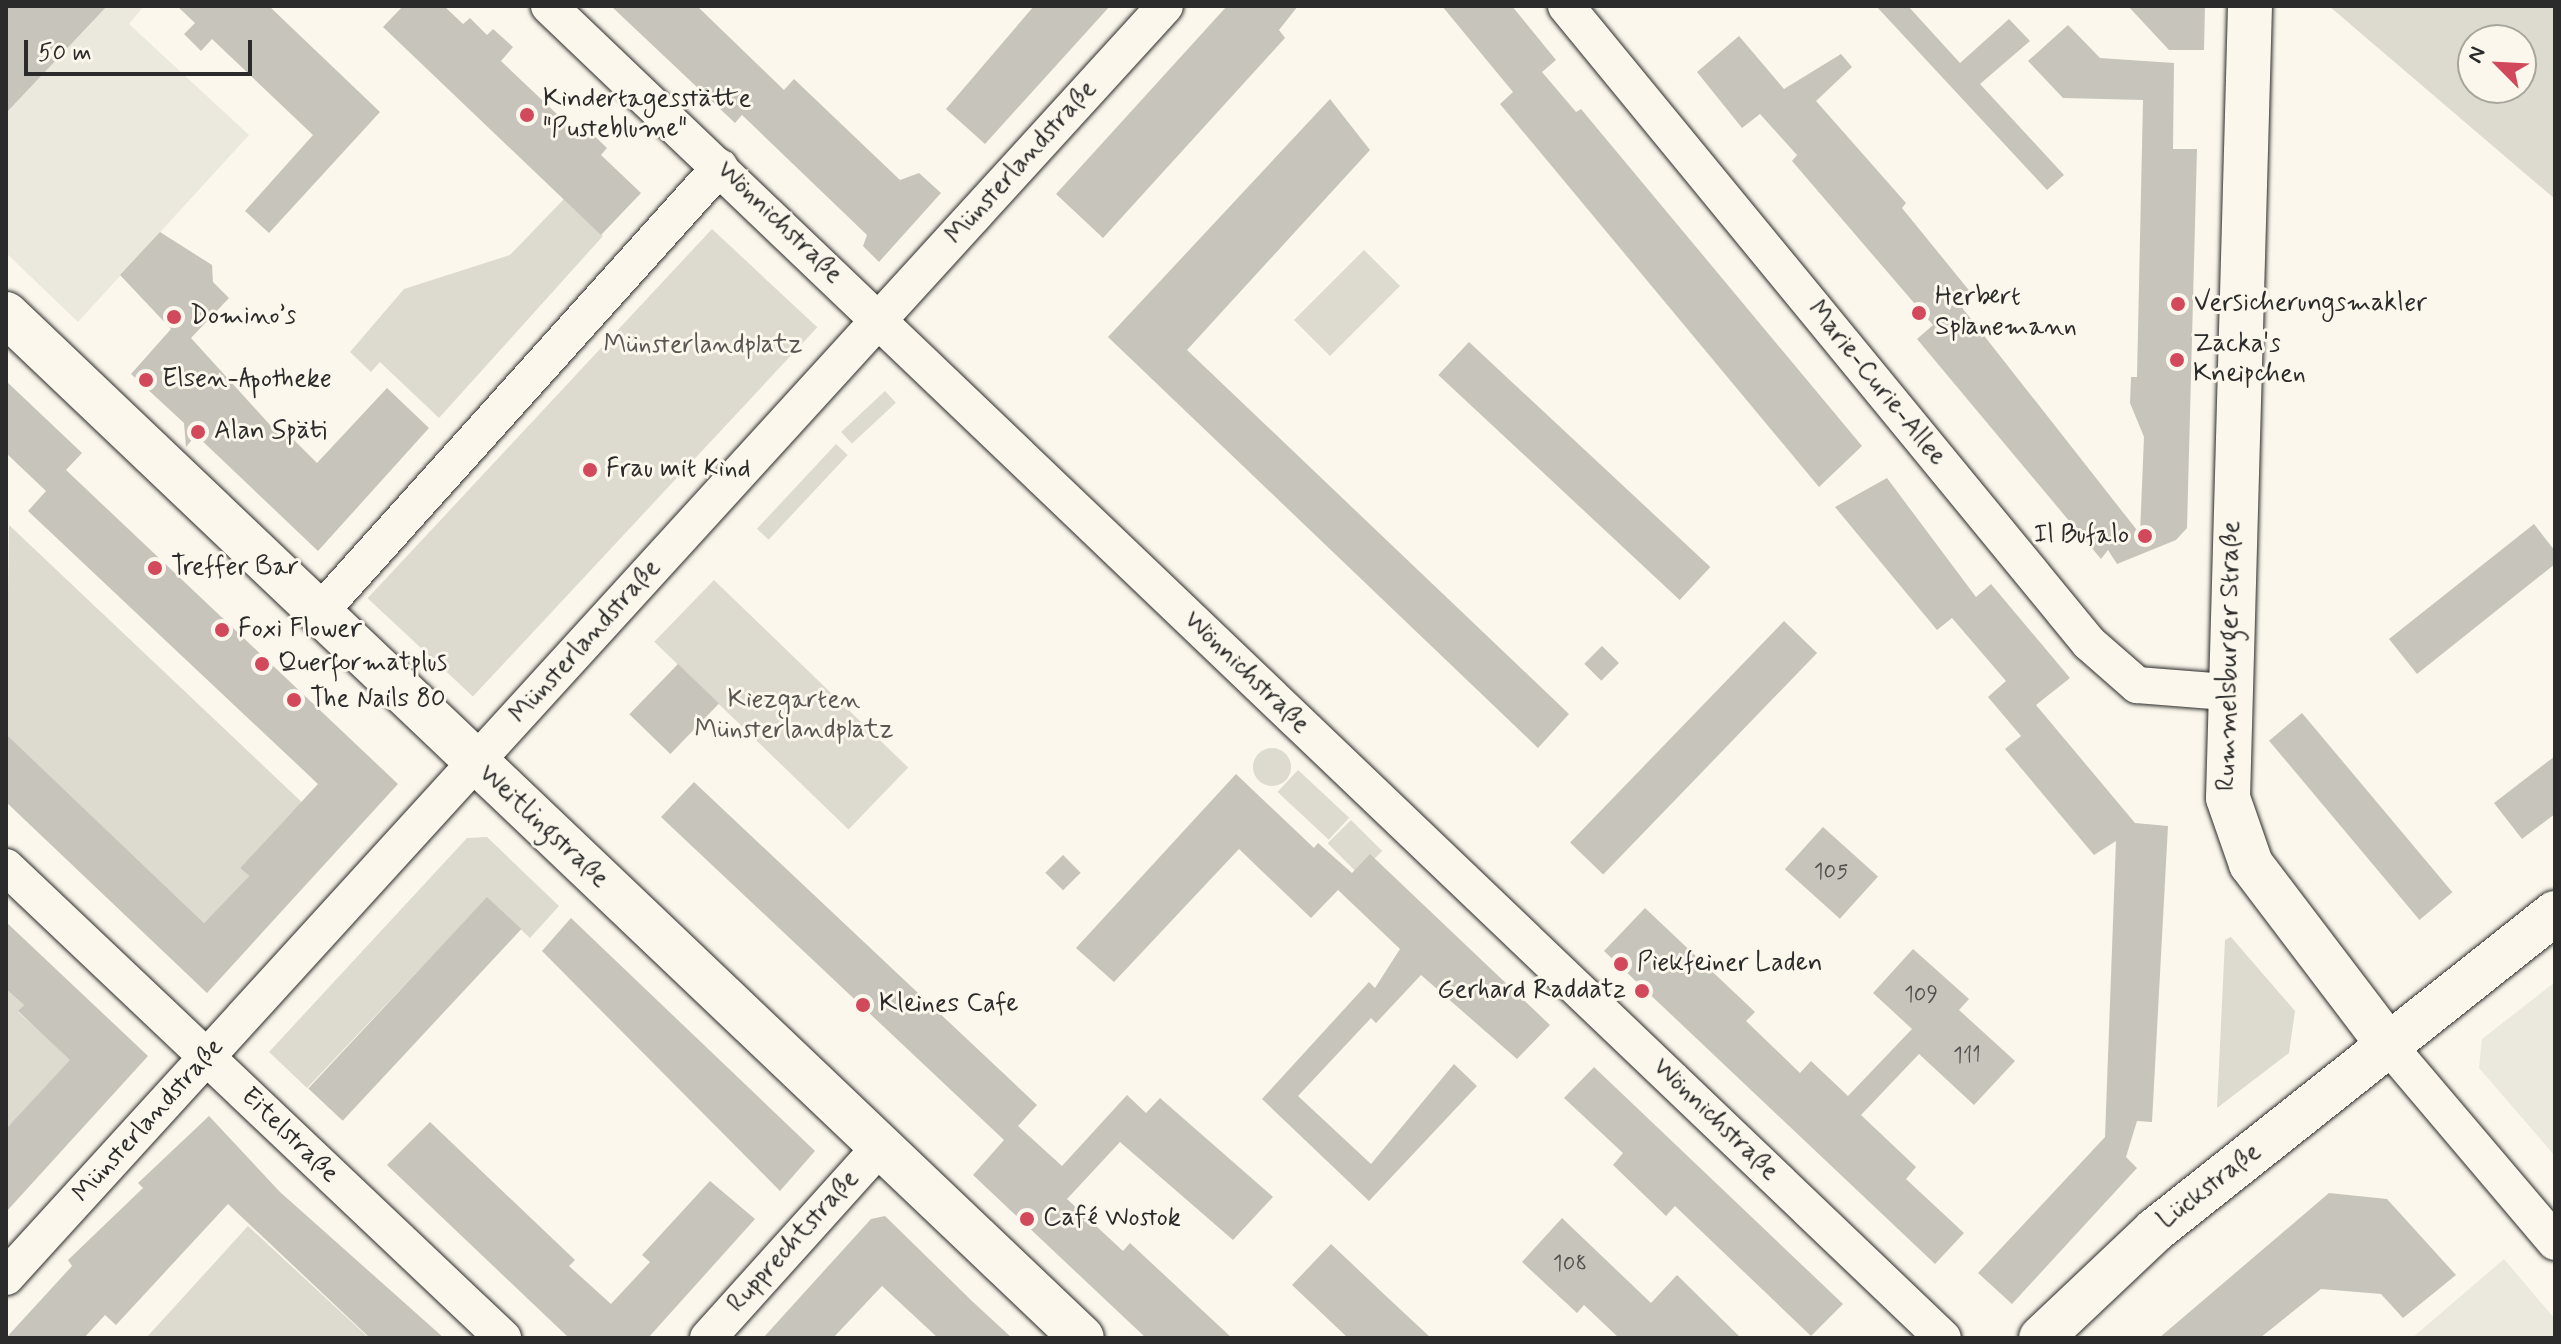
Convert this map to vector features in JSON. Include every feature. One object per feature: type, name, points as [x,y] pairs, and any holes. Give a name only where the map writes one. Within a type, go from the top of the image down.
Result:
[{"type":"street","name":"Wönnichstraße","points":[[549,6],[1943,1338]]},
{"type":"street","name":"Münsterlandstraße","points":[[6,1277],[1165,6]]},
{"type":"street","name":"Marie-Curie-Allee","points":[[1566,6],[2089,643],[2137,685],[2226,692]]},
{"type":"street","name":"Rummelsburger Straße","points":[[2250,6],[2226,692],[2235,833],[2267,888],[2389,1046],[2555,1242]]},
{"type":"street","points":[[318,614],[720,167]]},
{"type":"street","name":"Weitlingstraße","points":[[6,314],[1082,1338]]},
{"type":"street","name":"Eitelstraße","points":[[6,867],[503,1338]]},
{"type":"street","name":"Lückstraße","points":[[2041,1338],[2154,1231],[2555,913]]},
{"type":"street","name":"Rupprechtstraße","points":[[708,1338],[880,1147]]},
{"type":"shaded area","points":[[6,6],[144,6],[129,24],[249,135],[78,322],[6,253]]},
{"type":"shaded area","points":[[2555,982],[2555,1156],[2479,1068],[2482,1039]]},
{"type":"shaded area","points":[[2504,1259],[2555,1319],[2555,1338],[2412,1338]]},
{"type":"green space","points":[[2329,6],[2555,6],[2555,199]]},
{"type":"green space","points":[[564,199],[603,236],[439,418],[380,362],[371,372],[350,352],[404,289],[510,255]]},
{"type":"green space","name":"Münsterlandplatz","points":[[712,229],[817,327],[473,697],[368,598]]},
{"type":"green space","points":[[1364,250],[1400,286],[1330,356],[1294,320]]},
{"type":"green space","points":[[885,391],[896,403],[852,444],[841,432]]},
{"type":"green space","points":[[836,444],[848,455],[769,540],[757,529]]},
{"type":"green space","points":[[9,525],[309,809],[292,812],[240,868],[249,876],[204,923],[6,734]]},
{"type":"green space","name":"Kiezgarten Münsterlandplatz","points":[[714,580],[908,768],[848,829],[654,642]]},
{"type":"green space","points":[[1272,748],[1286,753],[1291,767],[1286,781],[1272,786],[1258,781],[1253,767],[1258,753]]},
{"type":"green space","points":[[1298,770],[1349,818],[1329,840],[1278,792]]},
{"type":"green space","points":[[1351,820],[1382,851],[1359,874],[1328,843]]},
{"type":"green space","points":[[487,837],[559,906],[530,938],[487,898],[307,1088],[269,1052],[467,838]]},
{"type":"green space","points":[[2231,937],[2295,1011],[2289,1053],[2217,1108],[2225,940]]},
{"type":"green space","points":[[6,989],[24,1005],[18,1012],[73,1060],[6,1129]]},
{"type":"green space","points":[[248,1226],[369,1338],[147,1337]]},
{"type":"building","points":[[6,6],[107,6],[6,113]]},
{"type":"building","points":[[177,6],[269,6],[380,112],[269,233],[245,211],[313,135],[212,39],[201,51],[184,34],[195,23]]},
{"type":"building","points":[[403,6],[444,6],[463,24],[470,18],[487,35],[493,29],[513,47],[501,61],[579,135],[586,128],[607,148],[601,155],[641,193],[601,235],[383,27]]},
{"type":"building","points":[[611,6],[697,6],[784,90],[794,79],[900,180],[919,173],[941,193],[879,262],[863,246],[867,235],[742,115],[735,123]]},
{"type":"building","points":[[1034,6],[1110,6],[985,144],[946,109]]},
{"type":"building","points":[[1227,6],[1298,6],[1279,30],[1285,38],[1103,238],[1056,194]]},
{"type":"building","points":[[1442,6],[1512,6],[1556,60],[1542,72],[1576,112],[1581,109],[1862,446],[1819,487],[1500,104],[1513,92]]},
{"type":"building","points":[[1876,6],[1908,6],[1960,63],[2009,19],[2030,41],[1980,84],[2064,175],[2047,190]]},
{"type":"building","points":[[2128,6],[2205,6],[2204,50],[2169,50]]},
{"type":"building","points":[[2068,25],[2100,58],[2174,63],[2173,149],[2197,149],[2187,528],[2176,540],[2117,564],[2108,550],[2101,559],[1917,339],[1933,325],[1792,161],[1797,155],[1760,114],[1742,128],[1697,72],[1739,36],[1784,89],[1841,54],[1852,67],[1816,101],[1906,203],[1902,208],[1972,294],[1960,305],[2140,534],[2144,437],[2130,403],[2131,377],[2137,377],[2143,100],[2063,98],[2028,61]]},
{"type":"building","points":[[1330,99],[1370,150],[1187,350],[1569,714],[1538,748],[1108,337]]},
{"type":"building","points":[[160,232],[212,265],[213,282],[229,298],[191,338],[281,437],[286,432],[317,463],[387,388],[429,428],[318,551],[196,435],[186,447],[184,423],[131,374],[171,329],[120,275]]},
{"type":"building","points":[[1469,342],[1710,567],[1680,600],[1438,375]]},
{"type":"building","points":[[6,381],[82,453],[66,470],[398,784],[207,993],[6,802],[6,734],[204,923],[249,876],[240,868],[318,784],[28,511],[46,491],[6,453]]},
{"type":"building","points":[[1887,478],[1976,597],[1991,584],[2070,678],[2036,705],[2135,823],[2168,826],[2152,1122],[2137,1121],[2126,1157],[2137,1168],[2012,1304],[1978,1273],[2105,1137],[2116,841],[2094,855],[2005,749],[2021,736],[1988,697],[2006,681],[1952,618],[1937,630],[1835,507]]},
{"type":"building","points":[[2534,524],[2555,551],[2555,564],[2417,674],[2389,639]]},
{"type":"building","points":[[1784,621],[1817,653],[1603,875],[1570,843]]},
{"type":"building","points":[[1602,646],[1619,663],[1601,681],[1584,664]]},
{"type":"building","points":[[678,664],[719,704],[670,754],[629,714]]},
{"type":"building","points":[[2302,713],[2452,892],[2419,920],[2269,741]]},
{"type":"building","points":[[2555,756],[2555,814],[2522,839],[2494,803]]},
{"type":"building","points":[[1236,774],[1314,848],[1318,843],[1352,873],[1370,854],[1550,1025],[1517,1059],[1421,975],[1376,1023],[1371,1018],[1298,1096],[1371,1164],[1454,1064],[1477,1086],[1369,1201],[1262,1099],[1369,982],[1375,988],[1400,949],[1338,890],[1311,918],[1239,849],[1114,982],[1076,948]]},
{"type":"building","points":[[694,782],[1037,1105],[1018,1126],[1062,1166],[1127,1095],[1146,1113],[1160,1098],[1273,1197],[1233,1240],[1120,1142],[1067,1199],[1123,1251],[1130,1243],[1232,1338],[1146,1338],[973,1175],[1004,1140],[661,817]]},
{"type":"building","points":[[1823,827],[1878,877],[1840,919],[1785,869]]},
{"type":"building","points":[[1063,855],[1081,873],[1063,890],[1045,873]]},
{"type":"building","points":[[487,897],[521,929],[343,1121],[308,1089]]},
{"type":"building","points":[[1645,908],[1755,1012],[1746,1021],[1800,1073],[1811,1061],[1848,1096],[1912,1029],[1873,993],[1913,949],[1969,999],[1959,1010],[2015,1061],[1974,1105],[1919,1054],[1861,1115],[1916,1167],[1906,1179],[1964,1233],[1935,1264],[1604,951]]},
{"type":"building","points":[[571,918],[815,1151],[780,1191],[542,951]]},
{"type":"building","points":[[6,922],[148,1056],[6,1212],[6,1129],[70,1060],[18,1011],[24,1005],[6,989]]},
{"type":"building","points":[[1594,1067],[1843,1304],[1811,1336],[1675,1206],[1666,1216],[1613,1165],[1623,1153],[1564,1098]]},
{"type":"building","points":[[209,1116],[280,1192],[444,1338],[370,1338],[228,1204],[116,1325],[105,1315],[84,1338],[6,1338],[72,1266],[68,1260],[143,1188],[138,1183]]},
{"type":"building","points":[[430,1122],[575,1260],[569,1266],[611,1304],[650,1262],[642,1255],[710,1181],[755,1219],[648,1338],[569,1338],[387,1165]]},
{"type":"building","points":[[2329,1193],[2387,1199],[2456,1275],[2403,1318],[2381,1294],[2321,1289],[2260,1338],[2159,1338]]},
{"type":"building","points":[[885,1216],[1012,1338],[938,1338],[882,1286],[833,1338],[763,1338],[871,1219]]},
{"type":"building","points":[[1562,1218],[1651,1303],[1677,1275],[1741,1338],[1619,1338],[1584,1305],[1577,1313],[1522,1262]]},
{"type":"building","points":[[1331,1244],[1431,1338],[1348,1338],[1292,1285]]},
{"type":"place","name":"Kindertagesstätte \"Pusteblume\"","points":[[527,115]]},
{"type":"place","name":"Versicherungsmakler","points":[[2178,304]]},
{"type":"place","name":"Herbert Splanemann","points":[[1919,313]]},
{"type":"place","name":"Domino’s","points":[[174,317]]},
{"type":"place","name":"Zacka's Kneipchen","points":[[2177,360]]},
{"type":"place","name":"Elsen-Apotheke","points":[[146,380]]},
{"type":"place","name":"Alan Späti","points":[[198,432]]},
{"type":"place","name":"Frau mit Kind","points":[[590,470]]},
{"type":"place","name":"Il Bufalo","points":[[2145,536]]},
{"type":"place","name":"Treffer Bar","points":[[155,568]]},
{"type":"place","name":"Foxi Flower","points":[[222,630]]},
{"type":"place","name":"Querformatplus","points":[[262,664]]},
{"type":"place","name":"The Nails 80","points":[[294,700]]},
{"type":"place","name":"Piekfeiner Laden","points":[[1621,964]]},
{"type":"place","name":"Gerhard Raddatz","points":[[1642,991]]},
{"type":"place","name":"Kleines Cafe","points":[[863,1005]]},
{"type":"place","name":"Café Wostok","points":[[1027,1219]]}]
